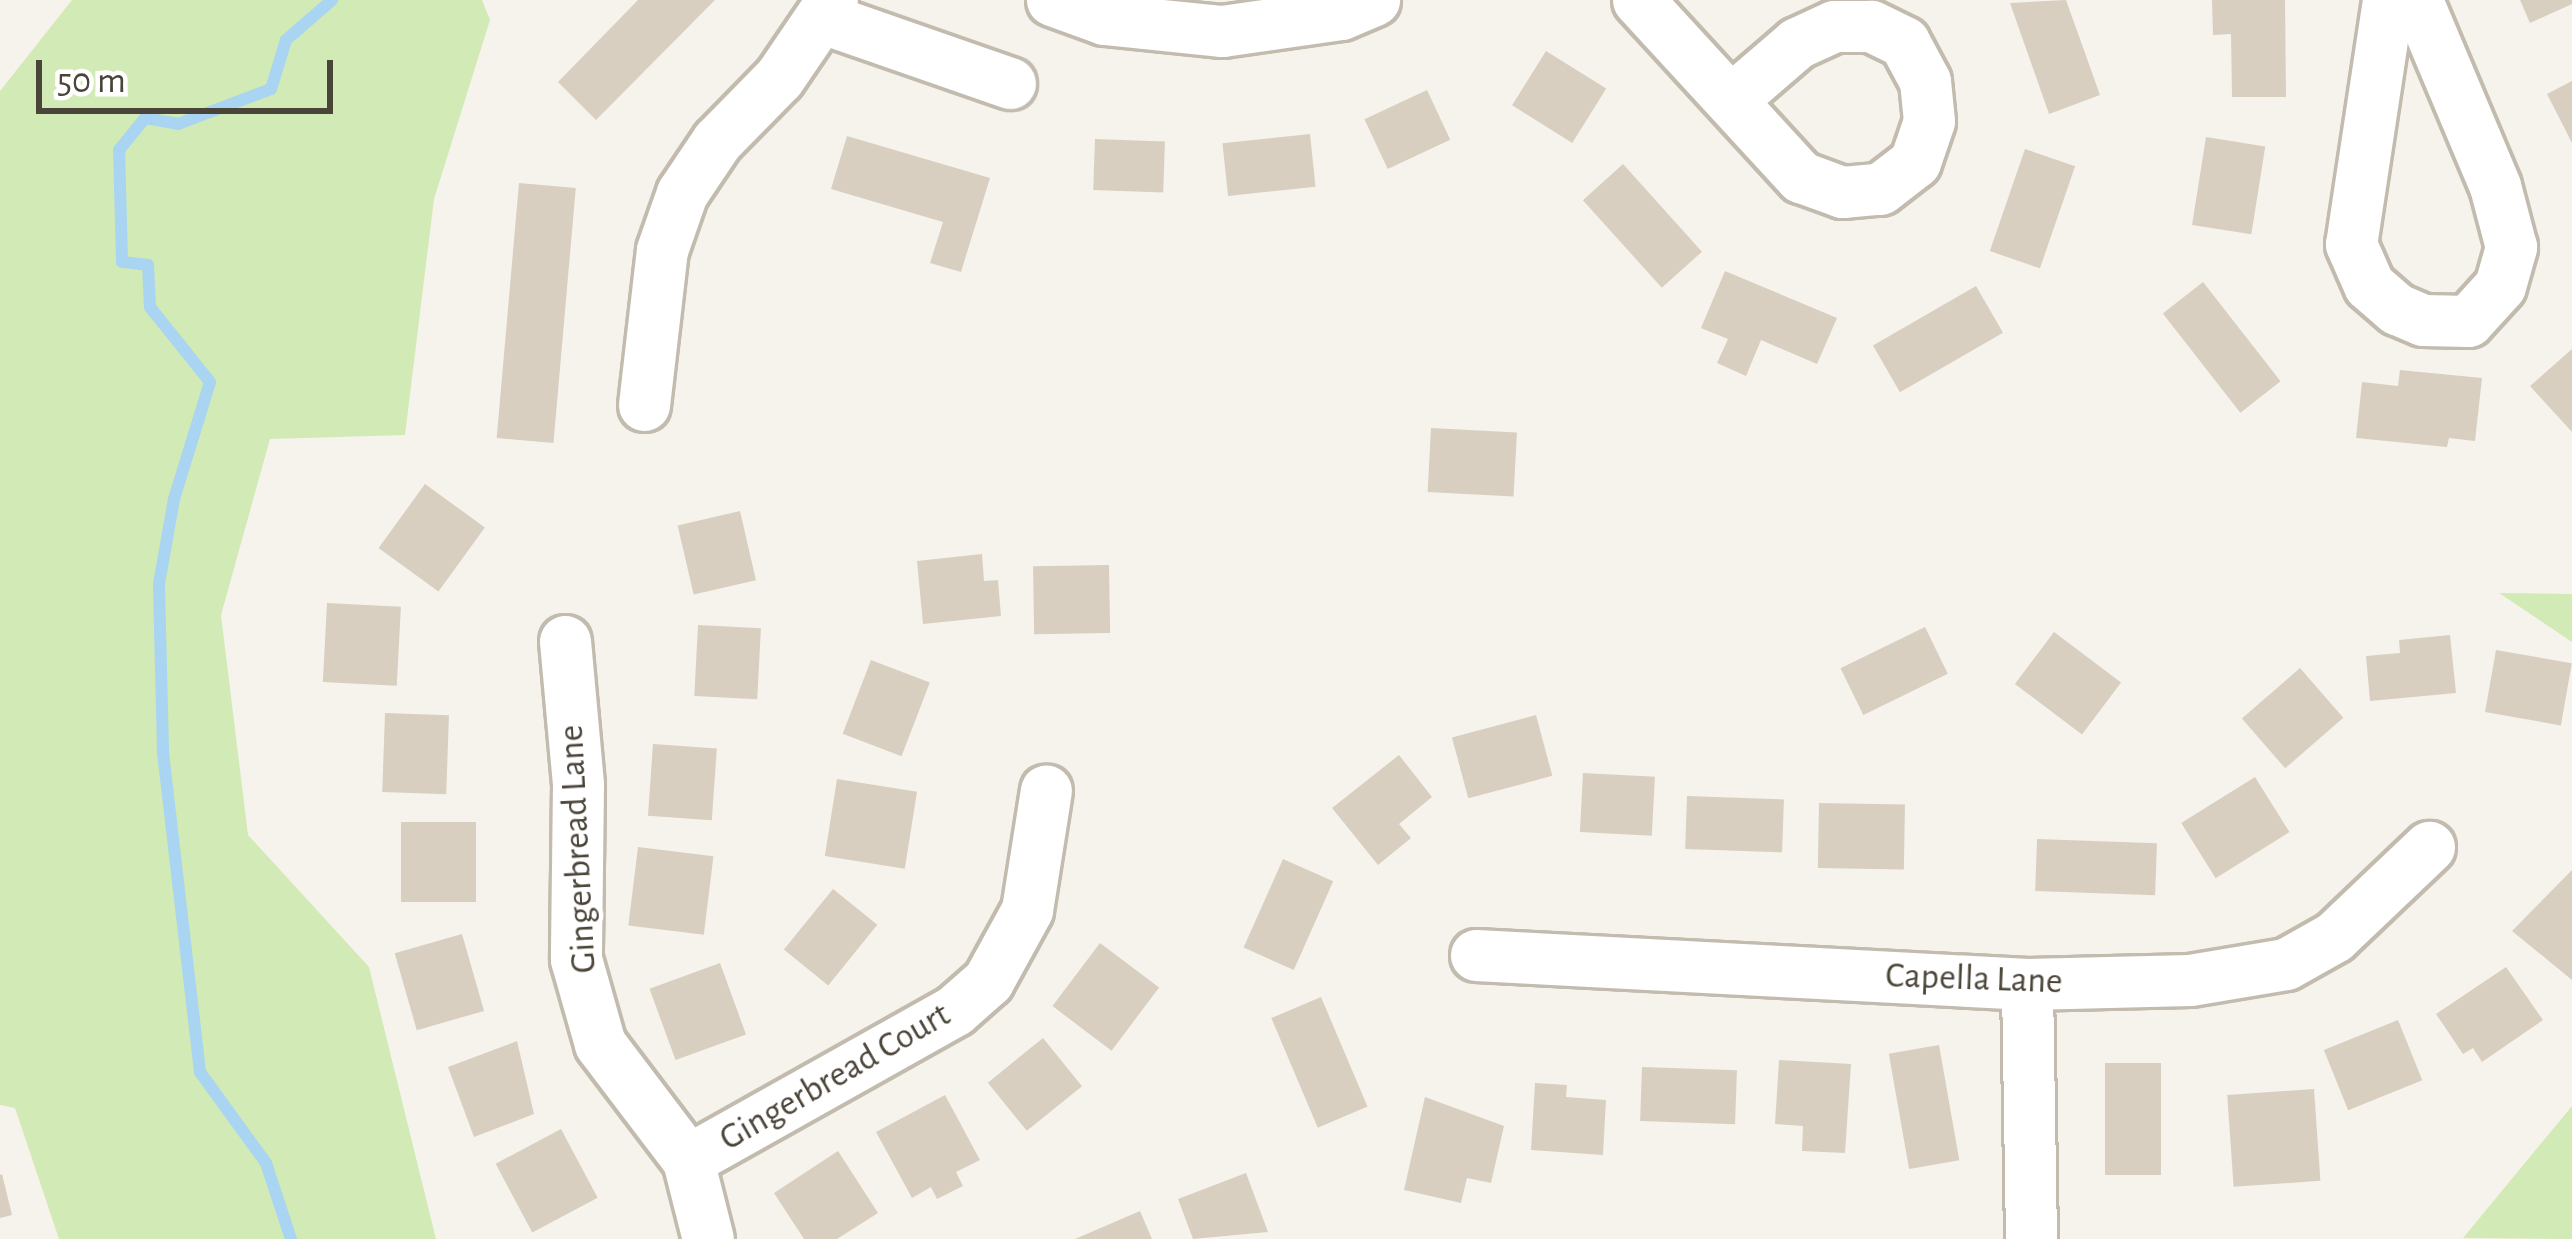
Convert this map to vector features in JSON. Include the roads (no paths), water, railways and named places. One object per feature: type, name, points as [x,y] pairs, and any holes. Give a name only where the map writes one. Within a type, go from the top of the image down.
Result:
[{"type":"street","points":[[1052,0],[1103,19],[1222,31],[1341,14],[1374,0]]},
{"type":"street","points":[[1638,0],[1732,99]]},
{"type":"street","points":[[2388,0],[2351,244],[2368,285],[2398,309],[2423,320],[2468,321],[2500,286],[2511,247],[2494,186],[2417,0]]},
{"type":"street","points":[[644,405],[662,250],[682,193],[827,9],[1010,83]]},
{"type":"street","name":"Gingerbread Lane","points":[[565,641],[578,785],[576,959],[600,1043],[688,1160],[707,1239]]},
{"type":"street","name":"Gingerbread Court","points":[[688,1160],[956,1010],[988,981],[1027,910],[1046,790]]},
{"type":"street","name":"Capella Lane","points":[[1475,955],[2027,984],[2190,980],[2286,964],[2334,937],[2428,847]]},
{"type":"street","points":[[2027,984],[2031,1239]]},
{"type":"waterway","points":[[291,1239],[266,1163],[200,1072],[163,750],[159,584],[174,499],[210,382],[150,307],[148,265],[122,262],[119,150],[145,118],[178,124],[271,89],[286,40],[332,0]]}]
